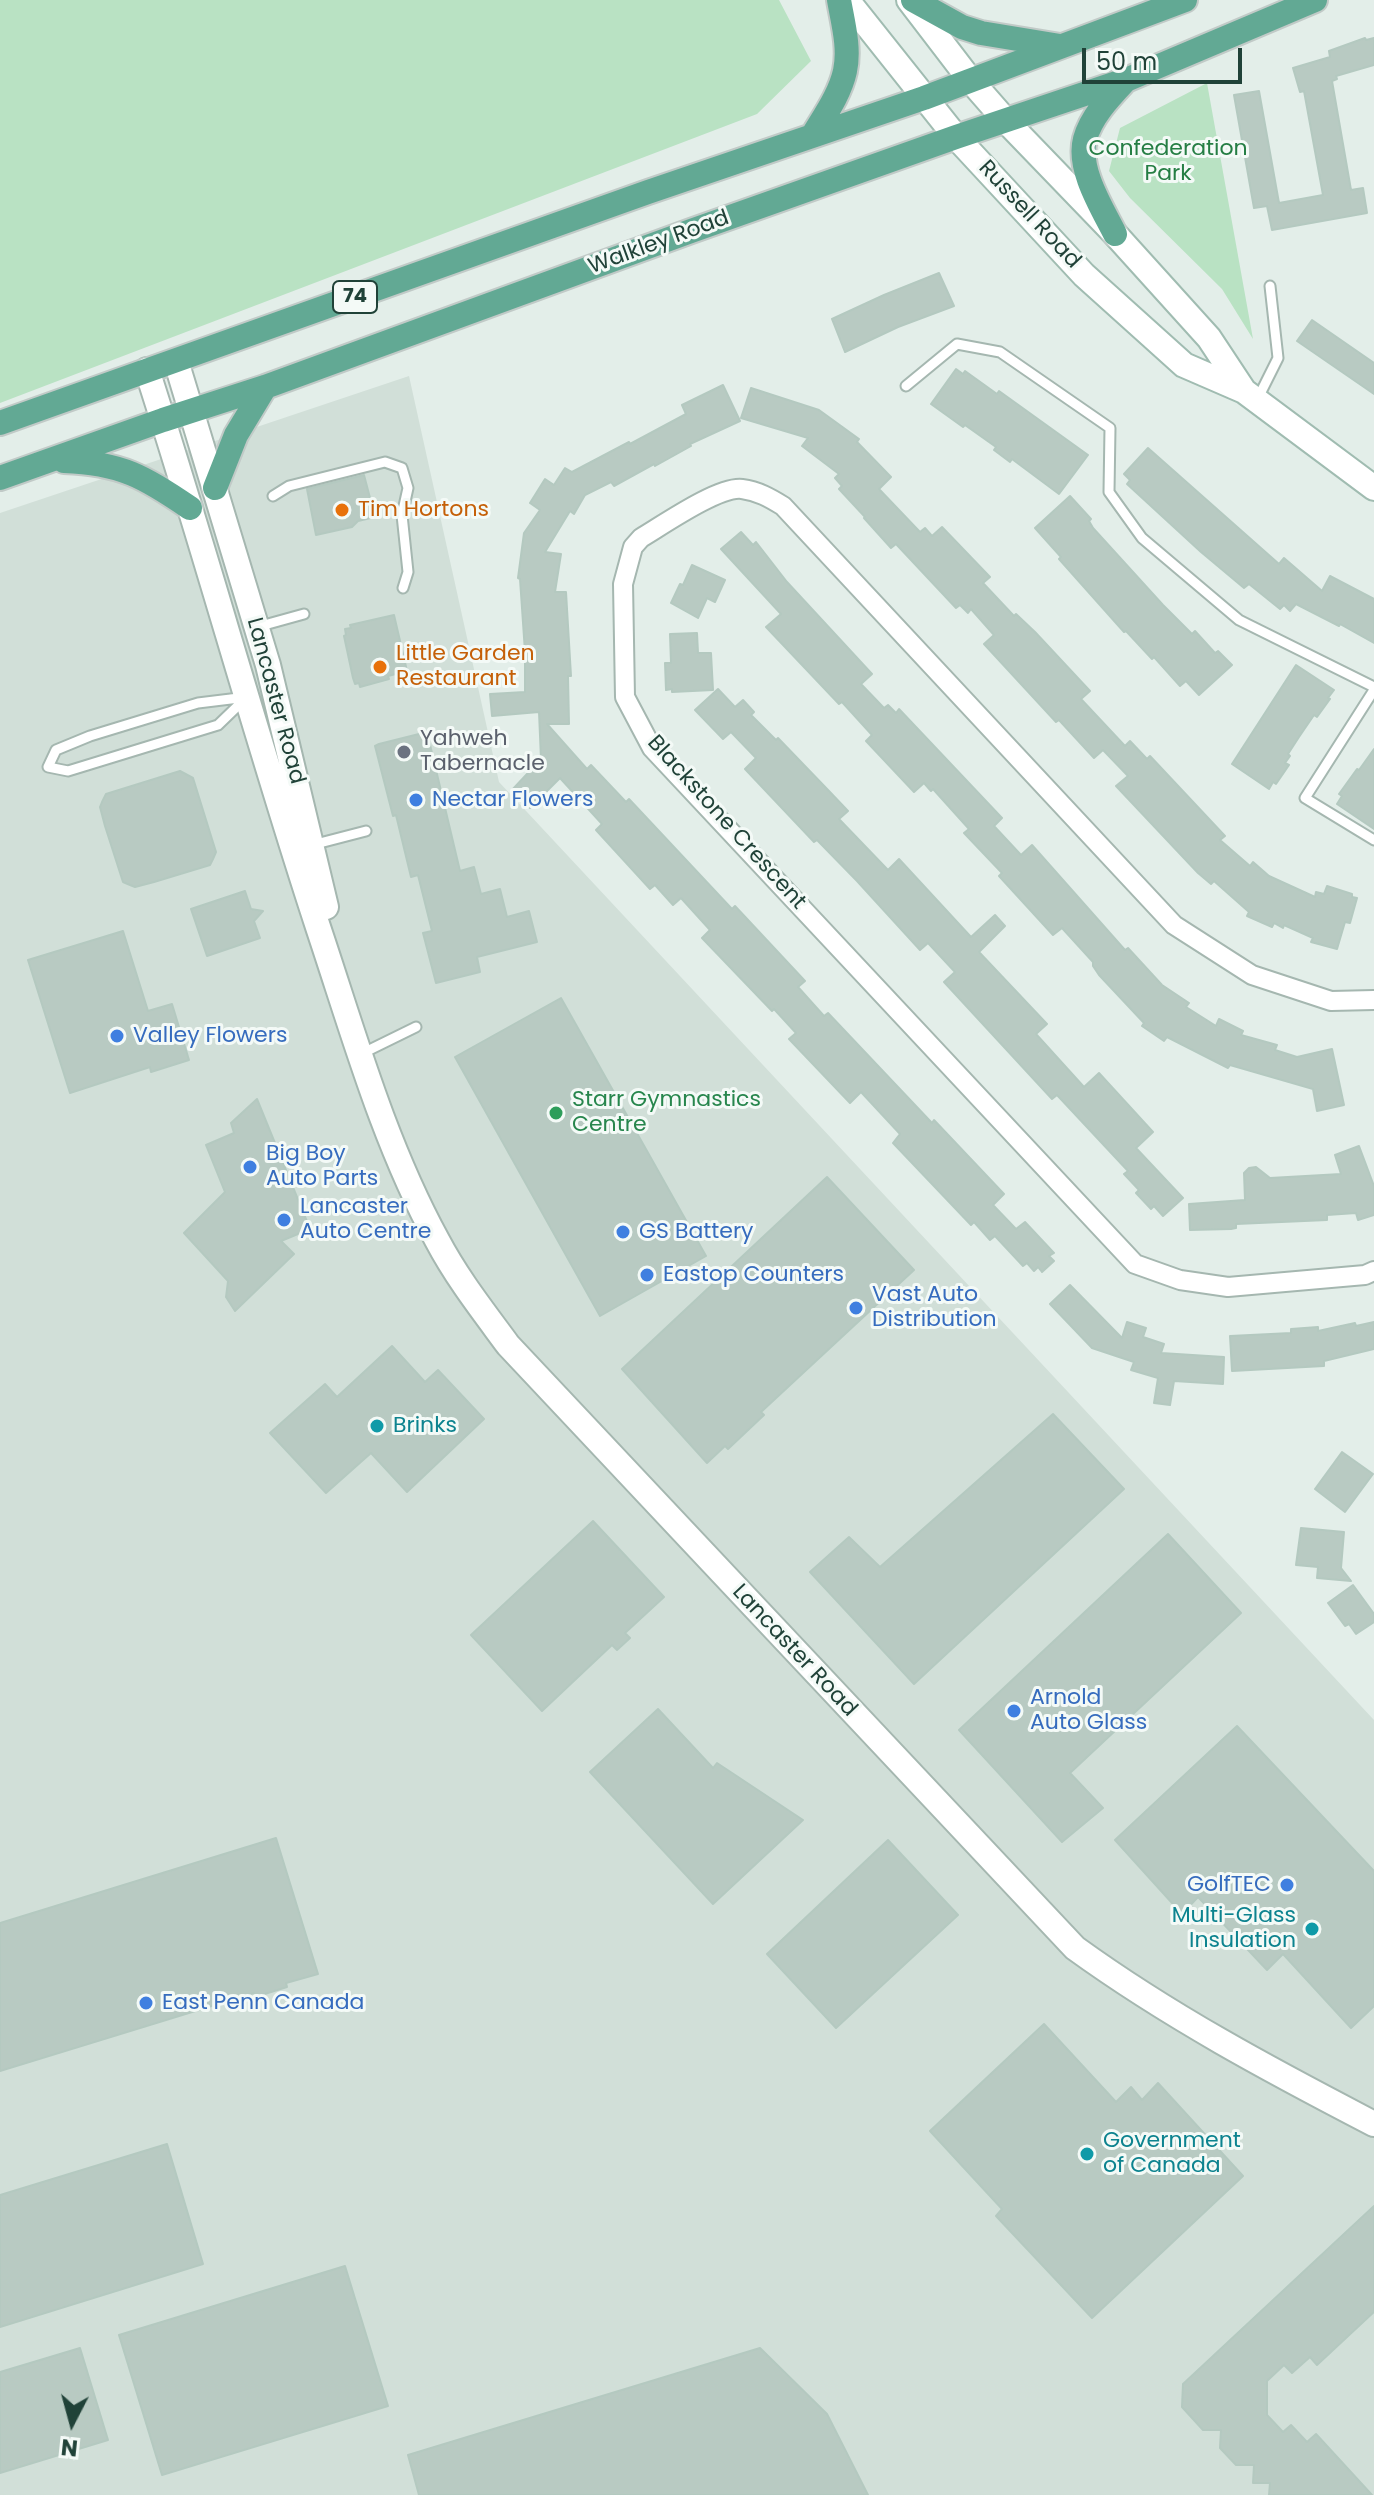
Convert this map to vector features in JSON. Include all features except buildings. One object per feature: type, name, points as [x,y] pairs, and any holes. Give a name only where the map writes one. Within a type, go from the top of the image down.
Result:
[{"type":"main road","points":[[813,135],[836,95],[846,70],[845,34],[839,0]]},
{"type":"main road","points":[[911,0],[962,27],[981,33],[1063,46]]},
{"type":"main road","name":"74","points":[[0,423],[924,98],[1185,0]]},
{"type":"main road","name":"Walkley Road","points":[[0,478],[265,387],[956,137],[1126,80],[1315,0]]},
{"type":"main road","points":[[1115,234],[1090,185],[1084,153],[1085,139],[1103,105],[1126,80]]},
{"type":"main road","points":[[215,488],[236,435],[265,387]]},
{"type":"main road","points":[[54,460],[92,462],[125,469],[157,485],[190,508]]},
{"type":"street","name":"Russell Road","points":[[847,0],[956,137],[1084,275],[1184,365],[1250,395],[1374,488]]},
{"type":"street","name":"Russell Road","points":[[911,0],[971,81],[1209,338],[1250,395]]},
{"type":"street","name":"Lancaster Road","points":[[176,361],[257,627],[302,848],[359,1050],[390,1141],[422,1212],[454,1270],[508,1345],[1075,1948],[1132,1989],[1212,2038],[1374,2124]]},
{"type":"street","name":"Lancaster Road","points":[[147,370],[247,697],[302,848]]},
{"type":"street","name":"Blackstone Crescent","points":[[1374,1000],[1331,1001],[1252,975],[1174,925],[783,506],[765,494],[740,488],[720,492],[641,538],[633,547],[623,584],[625,697],[652,748],[1135,1264],[1180,1280],[1228,1287],[1365,1275],[1374,1271]]},
{"type":"lane","points":[[1250,395],[1278,358],[1270,286]]},
{"type":"lane","points":[[906,386],[957,344],[1000,352],[1110,428],[1109,492],[1142,538],[1239,620],[1374,688],[1305,798],[1374,840]]},
{"type":"lane","points":[[273,496],[289,486],[385,462],[402,468],[408,488],[402,515],[408,572],[403,588]]},
{"type":"lane","points":[[257,627],[304,614]]},
{"type":"lane","points":[[247,697],[218,725],[68,771],[48,767],[56,750],[90,736],[198,703],[247,697]]},
{"type":"lane","points":[[302,848],[366,831]]},
{"type":"lane","points":[[359,1050],[416,1027]]},
{"type":"shaded area","points":[[409,376],[499,782],[1374,1720],[1374,2495],[0,2495],[0,513]]},
{"type":"green space","points":[[0,0],[779,0],[811,61],[757,114],[0,403]]},
{"type":"green space","name":"Confederation Park","points":[[1207,83],[1253,339],[1222,289],[1130,198],[1109,171],[1120,128]]},
{"type":"place","name":"Tim Hortons","points":[[342,510]]},
{"type":"place","name":"Little Garden Restaurant","points":[[380,667]]},
{"type":"place","name":"Yahweh Tabernacle","points":[[404,752]]},
{"type":"place","name":"Nectar Flowers","points":[[416,800]]},
{"type":"place","name":"Valley Flowers","points":[[117,1036]]},
{"type":"place","name":"Starr Gymnastics Centre","points":[[556,1113]]},
{"type":"place","name":"Big Boy Auto Parts","points":[[250,1167]]},
{"type":"place","name":"Lancaster Auto Centre","points":[[284,1220]]},
{"type":"place","name":"GS Battery","points":[[623,1232]]},
{"type":"place","name":"Eastop Counters","points":[[647,1275]]},
{"type":"place","name":"Vast Auto Distribution","points":[[856,1308]]},
{"type":"place","name":"Brinks","points":[[377,1426]]},
{"type":"place","name":"Arnold Auto Glass","points":[[1014,1711]]},
{"type":"place","name":"GolfTEC","points":[[1287,1885]]},
{"type":"place","name":"Multi-Glass Insulation","points":[[1312,1929]]},
{"type":"place","name":"East Penn Canada","points":[[146,2003]]},
{"type":"place","name":"Government of Canada","points":[[1087,2154]]}]
